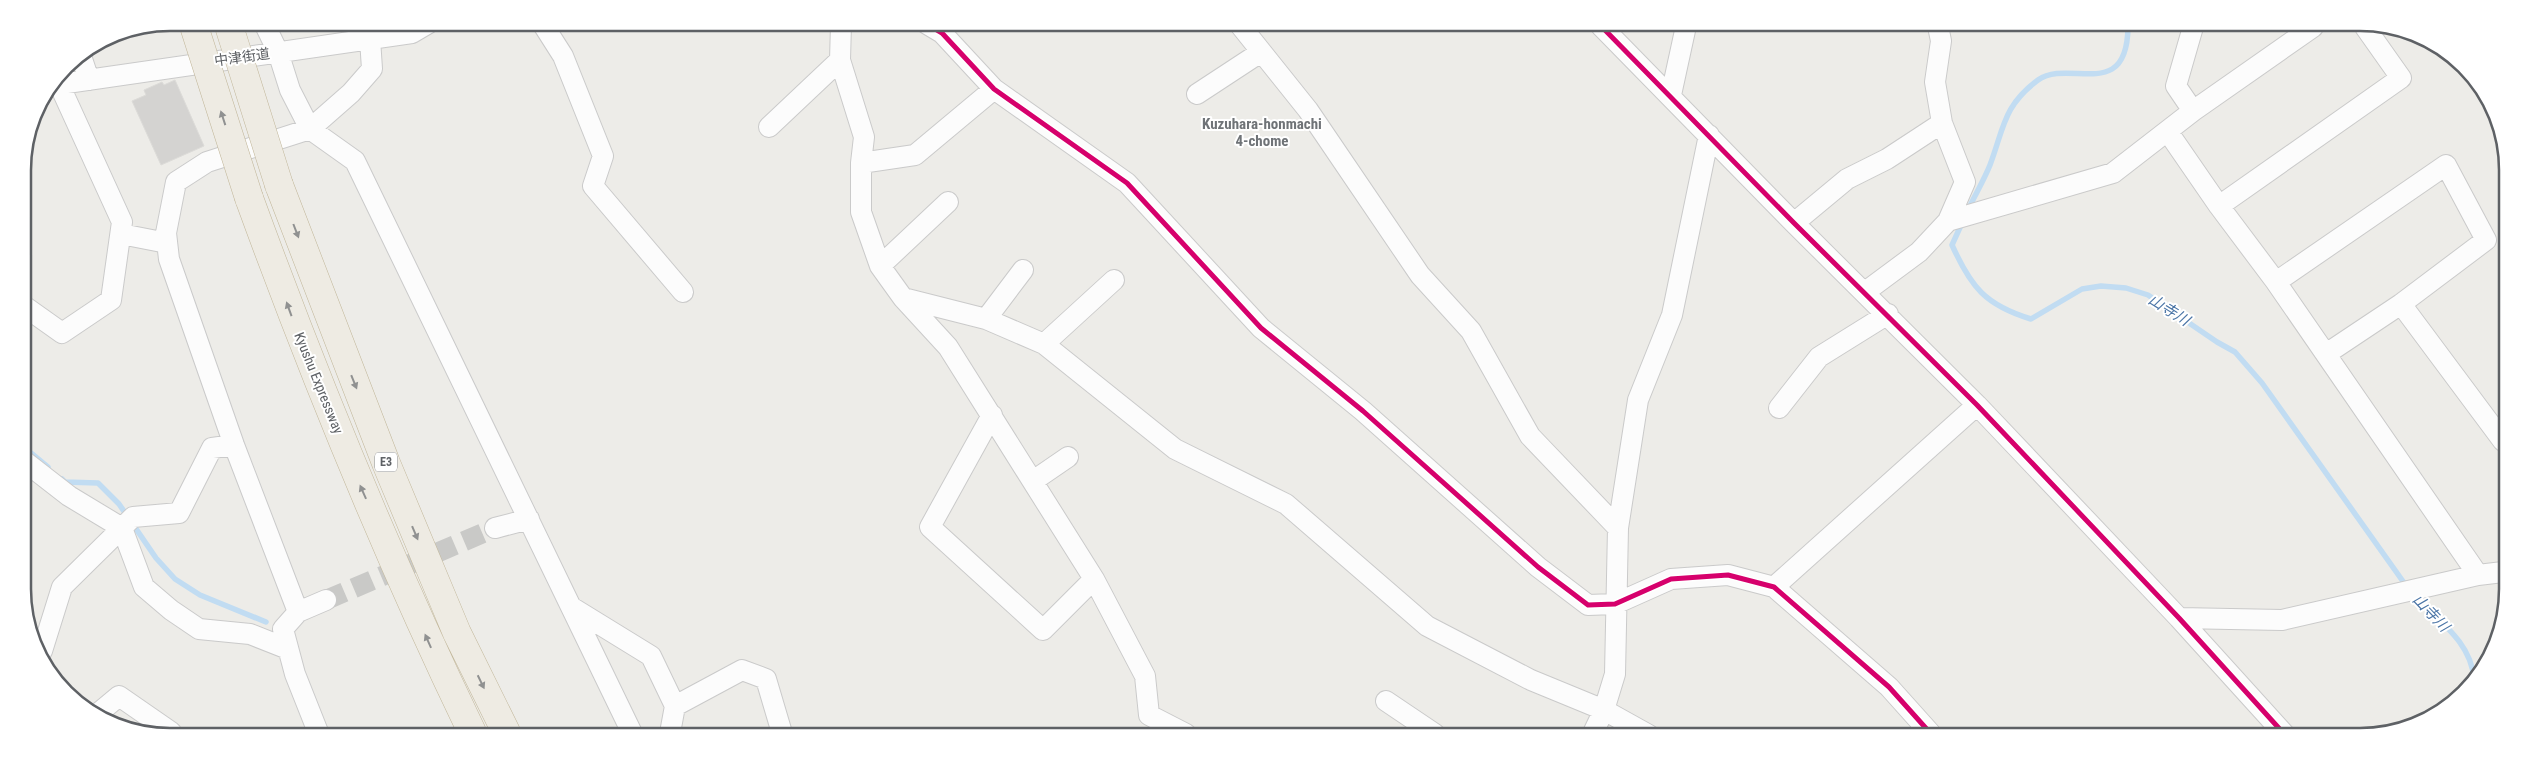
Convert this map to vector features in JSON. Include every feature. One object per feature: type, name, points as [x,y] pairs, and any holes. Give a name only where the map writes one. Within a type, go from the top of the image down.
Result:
[{"type":"highway","name":"Kyushu Expressway","points":[[196,32],[249,198],[292,317],[357,478],[433,651],[470,728]]},
{"type":"highway","name":"E3","points":[[231,32],[279,185],[326,310],[457,632],[504,728]]},
{"type":"street","points":[[1607,31],[1794,223],[1888,314],[1977,405],[2179,618],[2278,727]]},
{"type":"street","points":[[1671,95],[1685,31]]},
{"type":"street","points":[[1865,292],[1919,252],[1950,221],[1965,182],[1942,123],[1935,82],[1941,41],[1939,31]]},
{"type":"street","points":[[2192,31],[2176,86],[2193,111]]},
{"type":"street","points":[[1950,221],[2113,173],[2193,111],[2307,31]]},
{"type":"street","points":[[2219,206],[2401,78],[2368,31]]},
{"type":"street","points":[[268,32],[278,52],[290,90],[310,129],[355,161],[630,728]]},
{"type":"street","name":"中津街道","points":[[62,84],[370,39],[391,32]]},
{"type":"street","points":[[548,32],[563,56],[603,156],[593,186],[683,292]]},
{"type":"street","points":[[841,32],[840,60],[864,137],[861,163],[861,212],[880,266],[903,298],[948,347],[992,415],[1094,579],[1145,676],[1149,715],[1173,728]]},
{"type":"street","points":[[940,32],[994,89],[1127,182],[1261,328],[1362,411],[1538,567],[1588,605],[1615,604],[1671,579],[1728,575],[1774,587],[1889,687],[1925,727]]},
{"type":"street","points":[[1245,32],[1308,110],[1420,275],[1471,332],[1530,436],[1618,528]]},
{"type":"street","points":[[298,612],[234,445],[169,258],[166,233],[176,182],[207,162],[310,129],[351,93],[372,69],[370,39]]},
{"type":"street","points":[[1198,94],[1261,52]]},
{"type":"street","points":[[769,127],[840,60]]},
{"type":"street","points":[[83,63],[89,80]]},
{"type":"street","points":[[32,311],[62,333],[111,300],[121,234],[122,222],[58,89]]},
{"type":"street","points":[[861,163],[915,156],[994,89]]},
{"type":"street","points":[[1794,223],[1847,179],[1887,159],[1942,123]]},
{"type":"street","points":[[2168,132],[2219,206],[2276,282],[2478,575]]},
{"type":"street","points":[[1596,727],[1604,710],[1615,674],[1618,528],[1638,400],[1672,315],[1709,135]]},
{"type":"street","points":[[2276,282],[2446,164],[2486,240],[2400,304],[2326,354]]},
{"type":"street","points":[[880,266],[948,202]]},
{"type":"street","points":[[121,234],[168,243]]},
{"type":"street","points":[[986,319],[1023,270]]},
{"type":"street","points":[[1044,344],[1114,280]]},
{"type":"street","points":[[903,298],[986,319],[1044,344],[1175,449],[1286,504],[1427,626],[1530,680],[1604,710],[1635,727]]},
{"type":"street","points":[[2400,304],[2499,436]]},
{"type":"street","points":[[1779,408],[1819,357],[1888,314]]},
{"type":"street","points":[[1774,587],[1977,405]]},
{"type":"street","points":[[992,415],[930,527],[1043,630],[1094,579]]},
{"type":"street","points":[[44,645],[62,587],[133,517],[179,513],[212,448],[234,445]]},
{"type":"street","points":[[1033,481],[1068,457]]},
{"type":"street","points":[[31,467],[69,496],[122,528],[144,587],[199,630],[250,634],[288,649]]},
{"type":"street","points":[[495,528],[529,519]]},
{"type":"street","points":[[2179,618],[2282,620],[2478,575],[2499,572]]},
{"type":"street","points":[[316,728],[295,674],[283,630],[298,612],[326,600]]},
{"type":"street","points":[[573,608],[651,656],[674,706],[671,728]]},
{"type":"street","points":[[674,706],[742,670],[766,679],[780,728]]},
{"type":"street","points":[[103,710],[119,696],[165,728]]},
{"type":"street","points":[[1386,700],[1426,727]]},
{"type":"building","points":[[175,80],[204,146],[161,165],[132,101],[146,95],[144,90],[162,82],[164,85]]},
{"type":"waterway","name":"山寺川","points":[[1968,210],[1990,165],[2006,118],[2026,90],[2038,80],[2051,75],[2065,73],[2094,74],[2107,71],[2118,64],[2125,50],[2127,31]]},
{"type":"waterway","name":"山寺川","points":[[1962,223],[1952,245],[1959,260],[1981,292],[1991,301],[2015,314],[2031,319],[2082,289],[2101,286],[2126,288],[2148,295],[2235,352],[2262,383],[2407,587]]},
{"type":"waterway","points":[[31,453],[48,467]]},
{"type":"waterway","points":[[62,479],[65,482],[98,483],[119,504],[156,558],[175,579],[200,595],[266,622]]},
{"type":"waterway","name":"山寺川","points":[[2413,594],[2460,642],[2467,653],[2472,669]]},
{"type":"tunnel","points":[[326,600],[495,528]]},
{"type":"cycle path","points":[[1606,31],[1794,223],[1977,405],[2179,618],[2278,727]]},
{"type":"cycle path","points":[[940,32],[994,89],[1127,183],[1261,328],[1363,411],[1538,567],[1588,605],[1615,604],[1671,579],[1728,575],[1774,587],[1889,687],[1925,727]]},
{"type":"district","name":"Kuzuhara-honmachi 4-chome","points":[[1262,132]]}]
